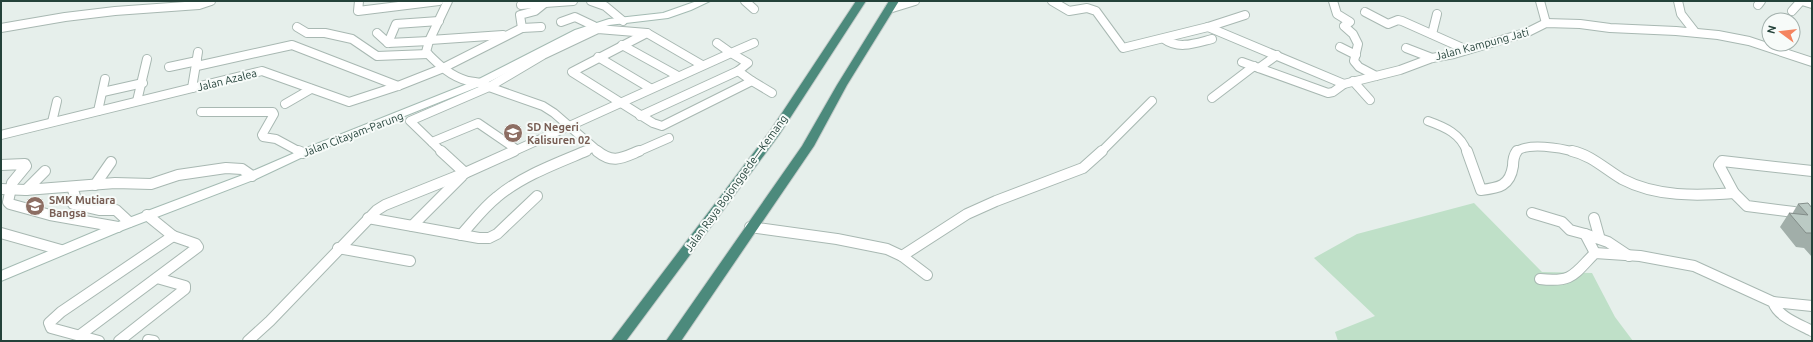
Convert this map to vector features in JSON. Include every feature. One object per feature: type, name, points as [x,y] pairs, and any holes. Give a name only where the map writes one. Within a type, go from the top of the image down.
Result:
[{"type":"highway","name":"Jalan Raya Bojonggede—Kemang","points":[[618,341],[774,134],[861,1]]},
{"type":"highway","points":[[673,341],[808,146],[842,85],[892,5]]},
{"type":"main road","name":"Jalan Citayam-Parung","points":[[1,276],[129,222],[252,176],[303,153],[485,85],[505,71],[554,43],[594,26],[664,16],[705,1]]},
{"type":"street","points":[[1,28],[65,17],[115,11],[199,5],[211,1]]},
{"type":"street","points":[[359,1],[356,9],[358,11],[439,1]]},
{"type":"street","points":[[386,8],[389,1]]},
{"type":"street","points":[[448,1],[429,41],[426,52],[442,69],[463,79],[537,103],[554,113],[592,148],[606,158],[618,159],[669,138]]},
{"type":"street","points":[[521,5],[573,1]]},
{"type":"street","points":[[591,1],[605,6],[623,21]]},
{"type":"street","points":[[745,1],[754,9]]},
{"type":"street","points":[[892,5],[915,1]]},
{"type":"street","points":[[1052,1],[1069,11],[1086,8],[1096,11],[1123,48],[1164,39],[1245,15]]},
{"type":"street","points":[[1333,1],[1337,14],[1350,22],[1344,26],[1352,32],[1357,40],[1358,48],[1353,59],[1356,64],[1376,76]]},
{"type":"street","points":[[1540,1],[1546,23]]},
{"type":"street","points":[[1678,1],[1680,14],[1695,32]]},
{"type":"street","points":[[1792,11],[1801,1],[1812,4]]},
{"type":"street","points":[[541,27],[522,28],[520,15],[536,11],[545,3]]},
{"type":"street","points":[[1365,12],[1388,24],[1398,20],[1402,21],[1467,50]]},
{"type":"street","points":[[561,22],[574,13],[594,26]]},
{"type":"street","points":[[1432,34],[1437,14]]},
{"type":"street","points":[[388,43],[396,24],[439,21]]},
{"type":"street","name":"Jalan Kampung Jati","points":[[1242,62],[1328,93],[1333,92],[1344,84],[1353,81],[1414,66],[1432,58],[1467,50],[1528,32],[1546,23],[1569,23],[1617,28],[1695,32],[1749,41],[1812,62]]},
{"type":"street","points":[[297,27],[307,33],[327,33],[352,39],[377,56],[428,54]]},
{"type":"street","points":[[1208,27],[1344,84]]},
{"type":"street","name":"Jalan Azalea","points":[[1,135],[262,71],[349,102],[398,86],[442,69],[522,28]]},
{"type":"street","points":[[465,174],[410,120],[598,29],[647,33],[702,65]]},
{"type":"street","points":[[377,33],[388,43],[506,35]]},
{"type":"street","points":[[647,33],[598,57],[573,73],[654,124],[665,125],[752,81]]},
{"type":"street","points":[[1164,39],[1170,44],[1178,46],[1212,40]]},
{"type":"street","points":[[640,116],[738,71],[748,63],[717,43]]},
{"type":"street","points":[[248,341],[270,322],[338,248],[368,218],[385,205],[465,174],[618,102],[754,43]]},
{"type":"street","points":[[169,67],[197,64],[292,45],[398,86]]},
{"type":"street","points":[[622,45],[678,76]]},
{"type":"street","points":[[1340,47],[1356,54]]},
{"type":"street","points":[[1406,48],[1432,58]]},
{"type":"street","points":[[192,88],[198,52]]},
{"type":"street","points":[[1212,98],[1256,67],[1277,55]]},
{"type":"street","points":[[598,57],[650,88]]},
{"type":"street","points":[[137,101],[143,83],[147,59]]},
{"type":"street","points":[[738,71],[772,93]]},
{"type":"street","points":[[98,111],[105,79]]},
{"type":"street","points":[[1353,81],[1370,100]]},
{"type":"street","points":[[103,92],[143,83]]},
{"type":"street","points":[[285,104],[311,89]]},
{"type":"street","points":[[52,122],[57,101]]},
{"type":"street","points":[[902,256],[919,243],[968,214],[996,201],[1083,168],[1152,101]]},
{"type":"street","points":[[202,112],[273,112],[274,114],[262,135],[263,137],[276,140],[303,153]]},
{"type":"street","points":[[1428,121],[1448,129],[1459,137],[1464,143],[1481,190],[1497,189],[1508,182],[1512,173],[1515,153],[1519,148],[1539,147],[1586,155],[1620,177],[1646,188],[1696,195],[1734,193]]},
{"type":"street","points":[[432,142],[478,123],[516,149]]},
{"type":"street","points":[[462,235],[497,197],[508,189],[545,169],[592,148]]},
{"type":"street","points":[[1794,212],[1747,206],[1734,193],[1719,165],[1720,162],[1730,161],[1812,171]]},
{"type":"street","points":[[95,185],[111,162]]},
{"type":"street","points":[[1,165],[20,163],[25,164],[26,166],[6,188]]},
{"type":"street","points":[[6,188],[26,190],[133,182],[151,184],[178,175],[226,168],[242,169],[252,176]]},
{"type":"street","points":[[26,190],[46,171]]},
{"type":"street","points":[[412,226],[465,174]]},
{"type":"street","points":[[72,187],[75,196],[73,204],[99,210],[116,210],[129,222]]},
{"type":"street","points":[[6,188],[8,202],[10,204],[50,215],[118,227]]},
{"type":"street","points":[[368,218],[480,238],[493,237],[537,196]]},
{"type":"street","points":[[1532,213],[1562,222],[1570,230],[1599,236],[1613,243],[1629,256]]},
{"type":"street","points":[[80,335],[198,246],[173,236],[147,215]]},
{"type":"street","points":[[1594,218],[1599,236]]},
{"type":"street","points":[[750,228],[856,242],[887,249],[902,256],[927,275]]},
{"type":"street","points":[[1,233],[61,250]]},
{"type":"street","points":[[1585,234],[1587,242],[1595,253],[1660,259],[1694,266],[1773,302],[1812,306]]},
{"type":"street","points":[[99,341],[51,328],[49,323],[53,318],[173,236]]},
{"type":"street","points":[[338,248],[410,261]]},
{"type":"street","points":[[1540,278],[1559,281],[1574,277],[1595,253]]},
{"type":"street","points":[[119,341],[185,289],[185,286],[157,278]]},
{"type":"street","points":[[1773,302],[1774,307],[1779,312],[1812,331]]},
{"type":"green space","points":[[1474,203],[1542,272],[1592,273],[1615,317],[1633,341],[1338,341],[1335,332],[1375,316],[1314,258],[1357,234]]},
{"type":"building","points":[[1808,203],[1812,208],[1812,233],[1806,233],[1789,213],[1808,215],[1798,204]]},
{"type":"place","name":"SD Negeri Kalisuren 02","points":[[513,133]]},
{"type":"place","name":"SMK Mutiara Bangsa","points":[[35,206]]}]
